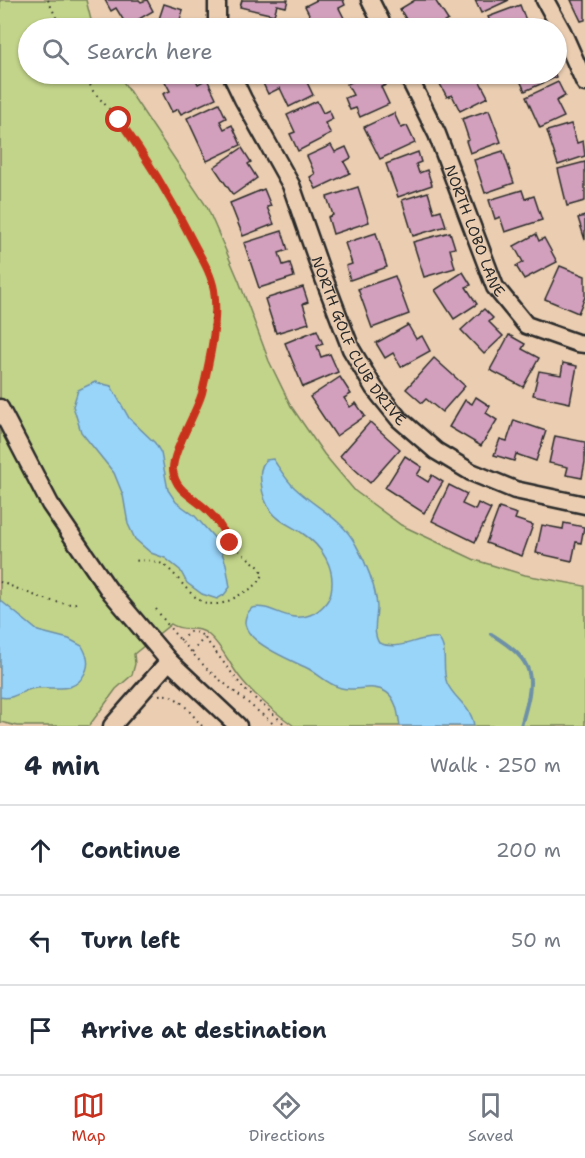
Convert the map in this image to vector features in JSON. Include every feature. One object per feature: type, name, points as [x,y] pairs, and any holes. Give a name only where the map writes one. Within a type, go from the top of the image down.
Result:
[{"type":"street","points":[[217,0],[217,18]]},
{"type":"street","points":[[370,0],[379,18]]},
{"type":"street","points":[[545,0],[555,18]]},
{"type":"street","points":[[567,42],[585,83]]},
{"type":"street","name":"NORTH GOLF CLUB DRIVE","points":[[236,84],[291,185],[351,350],[374,388],[399,419],[436,451],[471,472],[515,490],[585,505]]},
{"type":"street","name":"NORTH LOBO LANE","points":[[411,84],[436,134],[495,287],[526,325],[585,344]]},
{"type":"street","points":[[0,408],[37,481],[81,551],[109,590],[169,661],[237,726]]},
{"type":"street","points":[[112,726],[169,661]]},
{"type":"path","points":[[48,0],[56,18]]},
{"type":"path","points":[[90,84],[93,91],[119,120],[157,174],[203,261],[214,290],[210,354],[201,396],[176,454],[173,470],[177,483],[190,498],[208,510],[230,543],[260,567],[263,574],[255,587],[223,603],[215,604],[193,596],[164,565],[147,560],[133,561]]},
{"type":"path","points":[[0,582],[57,603],[73,605],[79,602]]},
{"type":"path","points":[[156,609],[180,640],[216,676],[276,726]]},
{"type":"path","points":[[180,640],[190,632],[198,633],[205,638],[244,689],[287,726]]},
{"type":"path","points":[[192,652],[205,638]]},
{"type":"path","points":[[154,697],[162,694],[172,696],[202,726]]},
{"type":"green space","points":[[0,0],[86,0],[90,18],[18,18],[18,84],[125,84],[207,207],[239,281],[269,361],[291,406],[324,454],[355,491],[401,525],[475,560],[525,575],[585,586],[585,726],[294,726],[248,686],[209,635],[200,630],[176,627],[171,624],[134,654],[135,664],[132,675],[116,689],[89,726],[17,726],[0,722]]},
{"type":"water","points":[[95,382],[111,386],[129,418],[155,443],[161,453],[168,490],[176,502],[195,516],[218,542],[226,564],[230,587],[224,595],[217,599],[202,594],[187,583],[180,570],[165,558],[151,553],[135,539],[128,524],[123,495],[114,473],[81,432],[73,406],[78,390]]},
{"type":"water","points":[[273,459],[292,485],[336,520],[356,545],[375,591],[377,607],[375,630],[379,643],[394,646],[438,638],[443,648],[447,683],[470,714],[474,726],[400,726],[395,703],[386,692],[375,688],[337,687],[309,669],[263,646],[246,628],[245,618],[252,608],[267,608],[301,617],[321,609],[331,592],[329,566],[316,544],[298,530],[278,519],[267,505],[262,490],[261,470],[266,460]]},
{"type":"water","points":[[0,600],[38,631],[69,639],[82,646],[88,662],[87,669],[80,680],[68,687],[39,688],[27,690],[12,697],[0,697]]},
{"type":"building","points":[[105,0],[139,0],[141,2],[147,0],[153,11],[141,18],[122,18],[116,8],[111,11]]},
{"type":"building","points":[[242,0],[288,0],[286,7],[277,5],[274,15],[240,7]]},
{"type":"building","points":[[317,0],[343,0],[345,5],[339,8],[344,18],[306,18],[310,16],[305,6]]},
{"type":"building","points":[[415,0],[435,0],[447,18],[405,18],[400,9]]},
{"type":"building","points":[[475,0],[509,0],[481,13]]},
{"type":"building","points":[[571,0],[585,0],[585,20],[581,21]]},
{"type":"building","points":[[164,4],[183,10],[181,18],[159,18]]},
{"type":"building","points":[[520,5],[525,18],[488,18]]},
{"type":"building","points":[[166,84],[209,84],[216,98],[181,114],[178,109],[172,112],[163,94],[170,91]]},
{"type":"building","points":[[263,84],[308,84],[313,95],[289,107],[280,88],[268,94]]},
{"type":"building","points":[[347,84],[385,84],[381,87],[389,104],[360,117],[356,108],[350,110],[345,98],[353,95]]},
{"type":"building","points":[[440,84],[481,84],[488,97],[460,111],[452,95],[447,97]]},
{"type":"building","points":[[522,84],[540,84],[525,91]]},
{"type":"building","points":[[554,84],[559,84],[565,96],[556,101],[564,117],[540,128],[526,97]]},
{"type":"building","points":[[317,101],[323,113],[329,110],[333,119],[325,123],[331,134],[298,151],[290,134],[295,132],[287,115]]},
{"type":"building","points":[[219,103],[226,118],[220,121],[224,129],[232,125],[241,145],[207,161],[187,118]]},
{"type":"building","points":[[489,110],[501,142],[470,153],[466,141],[469,140],[462,119]]},
{"type":"building","points":[[394,113],[401,128],[407,126],[415,143],[380,159],[364,127]]},
{"type":"building","points":[[571,124],[577,143],[583,141],[585,156],[558,165],[547,131]]},
{"type":"building","points":[[331,145],[335,152],[346,147],[351,158],[344,162],[350,173],[316,189],[310,177],[315,174],[307,156]]},
{"type":"building","points":[[242,148],[257,178],[233,195],[214,167]]},
{"type":"building","points":[[503,151],[514,183],[485,193],[474,160]]},
{"type":"building","points":[[418,152],[421,162],[416,164],[419,173],[427,170],[432,185],[398,197],[386,164]]},
{"type":"building","points":[[585,162],[585,201],[567,206],[558,169]]},
{"type":"building","points":[[358,187],[369,222],[333,234],[328,217],[333,215],[327,197]]},
{"type":"building","points":[[264,189],[271,206],[267,207],[274,224],[243,236],[230,203]]},
{"type":"building","points":[[522,190],[525,199],[534,196],[542,220],[505,232],[500,217],[495,219],[489,200]]},
{"type":"building","points":[[428,192],[434,212],[441,210],[446,226],[413,236],[402,200]]},
{"type":"building","points":[[585,216],[585,240],[578,218]]},
{"type":"building","points":[[282,231],[288,250],[279,253],[283,265],[290,263],[294,277],[259,288],[244,243]]},
{"type":"building","points":[[450,232],[455,248],[450,249],[455,268],[424,277],[413,242]]},
{"type":"building","points":[[376,233],[387,267],[350,280],[346,266],[352,264],[345,243]]},
{"type":"building","points":[[536,234],[539,241],[544,238],[557,262],[524,279],[516,266],[523,262],[514,246]]},
{"type":"building","points":[[560,266],[585,276],[585,297],[578,313],[545,299]]},
{"type":"building","points":[[463,272],[471,285],[466,287],[477,304],[454,319],[435,290]]},
{"type":"building","points":[[395,276],[409,314],[372,328],[358,289]]},
{"type":"building","points":[[303,287],[308,302],[303,304],[309,323],[276,333],[265,299]]},
{"type":"building","points":[[484,309],[493,318],[489,322],[503,336],[484,354],[461,330]]},
{"type":"building","points":[[408,325],[416,339],[422,336],[430,351],[401,367],[393,353],[385,358],[376,343]]},
{"type":"building","points":[[317,330],[323,344],[317,346],[321,357],[330,354],[338,372],[303,387],[285,343]]},
{"type":"building","points":[[509,335],[525,344],[522,349],[539,358],[523,387],[490,370]]},
{"type":"building","points":[[434,358],[465,386],[442,412],[426,399],[422,403],[406,389]]},
{"type":"building","points":[[563,363],[577,366],[570,403],[533,395],[539,371],[561,375]]},
{"type":"building","points":[[340,377],[351,394],[344,398],[350,407],[356,403],[365,416],[336,436],[310,397]]},
{"type":"building","points":[[476,397],[490,406],[486,413],[497,420],[481,446],[449,427],[465,400],[472,404]]},
{"type":"building","points":[[514,420],[546,431],[536,461],[516,454],[514,461],[494,455],[500,439],[507,441]]},
{"type":"building","points":[[370,422],[400,449],[370,483],[340,456]]},
{"type":"building","points":[[555,436],[585,442],[582,478],[566,475],[568,467],[549,463]]},
{"type":"building","points":[[405,456],[422,467],[417,475],[428,482],[432,475],[443,482],[424,513],[385,488]]},
{"type":"building","points":[[449,485],[467,494],[462,504],[475,510],[478,503],[491,509],[475,542],[432,521]]},
{"type":"building","points":[[499,508],[517,514],[515,519],[533,525],[522,556],[486,543]]},
{"type":"building","points":[[564,523],[584,527],[581,543],[576,542],[572,561],[536,553],[542,525],[563,529]]},
{"type":"waterway","points":[[491,634],[517,654],[529,672],[529,695],[521,726]]},
{"type":"route","points":[[119,120],[157,174],[174,203],[210,275],[214,290],[210,354],[201,396],[176,454],[173,470],[179,487],[208,510],[230,543]]}]
